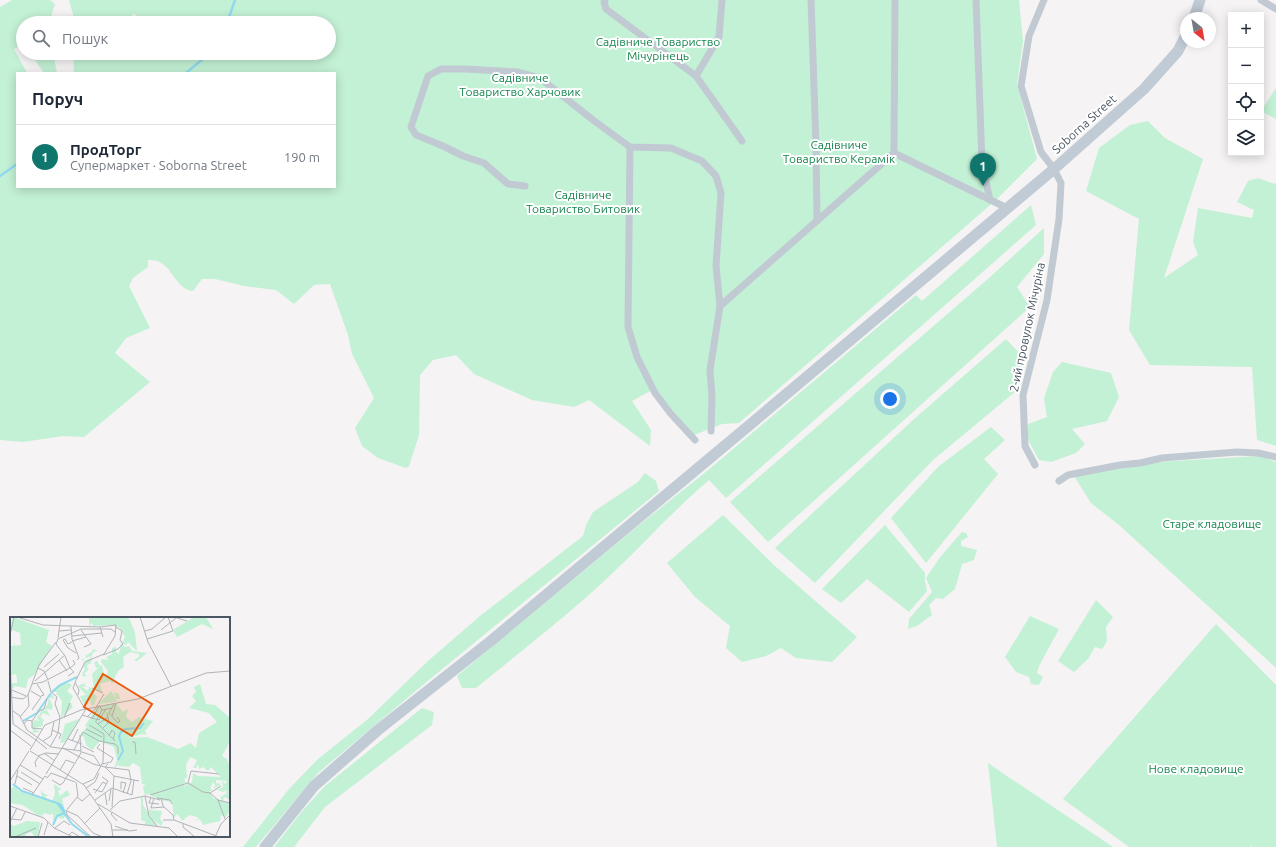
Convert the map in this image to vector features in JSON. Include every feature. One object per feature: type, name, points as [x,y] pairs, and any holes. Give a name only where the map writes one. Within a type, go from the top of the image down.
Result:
[{"type":"main road","points":[[1196,12],[1200,0]]},
{"type":"main road","name":"Soborna Street","points":[[1054,169],[1144,89],[1180,47]]},
{"type":"main road","points":[[265,847],[314,786],[378,730],[504,630],[1054,169]]},
{"type":"street","points":[[605,0],[604,2],[606,9],[696,76],[742,141]]},
{"type":"street","points":[[696,76],[720,37],[722,0]]},
{"type":"street","points":[[811,0],[817,221]]},
{"type":"street","points":[[720,306],[894,153],[895,0]]},
{"type":"street","points":[[976,0],[982,163],[990,200]]},
{"type":"street","name":"Soborna Street","points":[[1044,0],[1029,36],[1021,86],[1041,152],[1054,169]]},
{"type":"street","points":[[1261,0],[1276,9]]},
{"type":"street","points":[[525,186],[508,184],[484,163],[463,156],[416,135],[410,127],[428,76],[441,69],[517,72],[540,78],[630,147],[671,148],[702,160],[716,176],[721,193],[716,266],[720,306],[710,370],[712,397],[711,431]]},
{"type":"street","points":[[630,147],[628,327],[636,357],[655,393],[671,414],[695,440]]},
{"type":"street","points":[[894,153],[1007,208]]},
{"type":"street","name":"2-ий провулок Мічуріна","points":[[1035,465],[1025,446],[1023,395],[1047,300],[1059,219],[1061,183],[1054,169]]},
{"type":"street","points":[[1059,481],[1068,475],[1162,458],[1237,452],[1258,453],[1276,457]]},
{"type":"green space","points":[[12,0],[50,0],[55,4],[51,16],[16,16],[16,48],[14,49],[16,53],[16,60],[20,60],[26,72],[16,72],[16,188],[336,188],[336,72],[74,72],[73,60],[336,60],[336,16],[137,16],[132,13],[133,16],[73,16],[69,0],[1019,0],[1023,41],[1017,84],[1037,159],[996,200],[739,423],[722,424],[694,435],[654,389],[632,401],[651,430],[650,446],[589,400],[574,407],[532,400],[474,374],[456,355],[433,360],[420,375],[419,435],[409,466],[406,468],[378,458],[362,446],[355,428],[374,398],[352,354],[348,335],[330,284],[314,285],[294,304],[276,290],[244,286],[215,279],[202,279],[193,291],[182,286],[162,264],[156,261],[148,260],[148,267],[133,278],[129,286],[150,328],[126,338],[115,353],[150,382],[84,437],[63,436],[23,442],[0,440],[0,7]]},
{"type":"green space","points":[[35,60],[54,60],[57,72],[43,72]]},
{"type":"green space","points":[[1276,88],[1276,119],[1264,113],[1264,106]]},
{"type":"green space","points":[[1148,121],[1165,138],[1203,159],[1164,278],[1198,255],[1193,242],[1198,208],[1252,218],[1254,210],[1237,202],[1248,181],[1258,178],[1275,184],[1276,181],[1276,446],[1257,440],[1252,367],[1150,365],[1129,330],[1139,219],[1086,191],[1099,148],[1130,125]]},
{"type":"green space","points":[[1031,205],[1036,225],[726,498],[709,480],[679,507],[621,565],[563,617],[476,688],[462,688],[457,676],[639,525],[707,471],[916,295],[922,301]]},
{"type":"green space","points":[[1044,228],[1044,254],[1017,287],[1030,307],[768,542],[730,502],[989,278]]},
{"type":"green space","points":[[1006,339],[1024,358],[1016,391],[933,460],[815,583],[775,548],[913,420]]},
{"type":"green space","points":[[1062,362],[1111,373],[1119,397],[1107,421],[1072,429],[1085,444],[1076,453],[1051,462],[1039,460],[1027,438],[1028,424],[1047,417],[1044,398],[1053,372]]},
{"type":"green space","points":[[991,427],[1005,440],[984,459],[998,474],[926,563],[891,518],[939,466]]},
{"type":"green space","name":"Старе кладовище","points":[[1259,456],[1276,462],[1276,668],[1119,525],[1091,503],[1074,476],[1157,462]]},
{"type":"green space","points":[[645,473],[656,481],[659,491],[318,773],[256,847],[243,847],[289,789],[318,759],[368,719],[428,661],[480,616],[583,536],[586,525],[593,512],[638,482]]},
{"type":"green space","points":[[723,515],[775,566],[857,637],[832,662],[796,658],[781,648],[766,656],[742,662],[726,648],[730,626],[695,597],[667,563]]},
{"type":"green space","points":[[885,525],[925,573],[927,591],[909,612],[867,579],[841,603],[822,589]]},
{"type":"green space","points":[[962,532],[966,533],[968,537],[961,541],[961,546],[977,550],[974,560],[962,564],[955,589],[943,599],[936,598],[929,605],[932,615],[917,626],[908,629],[909,619],[932,592],[926,578],[941,556]]},
{"type":"green space","points":[[1096,600],[1113,617],[1106,627],[1107,641],[1102,649],[1095,647],[1088,659],[1074,672],[1058,661]]},
{"type":"green space","points":[[1030,616],[1059,629],[1039,666],[1037,673],[1043,677],[1039,685],[1031,684],[1029,677],[1016,672],[1005,657]]},
{"type":"green space","name":"Нове кладовище","points":[[1216,624],[1276,685],[1276,847],[1252,847],[1251,845],[1250,847],[1129,847],[1063,799]]},
{"type":"green space","points":[[422,708],[434,712],[432,725],[325,807],[294,847],[274,847],[304,809],[325,786]]},
{"type":"green space","points":[[988,763],[1001,772],[1113,847],[997,847]]},
{"type":"waterway","points":[[229,16],[235,0]]},
{"type":"waterway","points":[[187,72],[202,60]]},
{"type":"waterway","points":[[0,176],[16,165]]},
{"type":"place","name":"ПродТорг","points":[[983,186]]},
{"type":"park label","name":"Садівниче Товариство Мічурінець","points":[[658,48]]},
{"type":"park label","name":"Садівниче Товариство Харчовик","points":[[520,84]]},
{"type":"park label","name":"Садівниче Товариство Керамік","points":[[839,151]]},
{"type":"park label","name":"Садівниче Товариство Битовик","points":[[583,201]]}]
